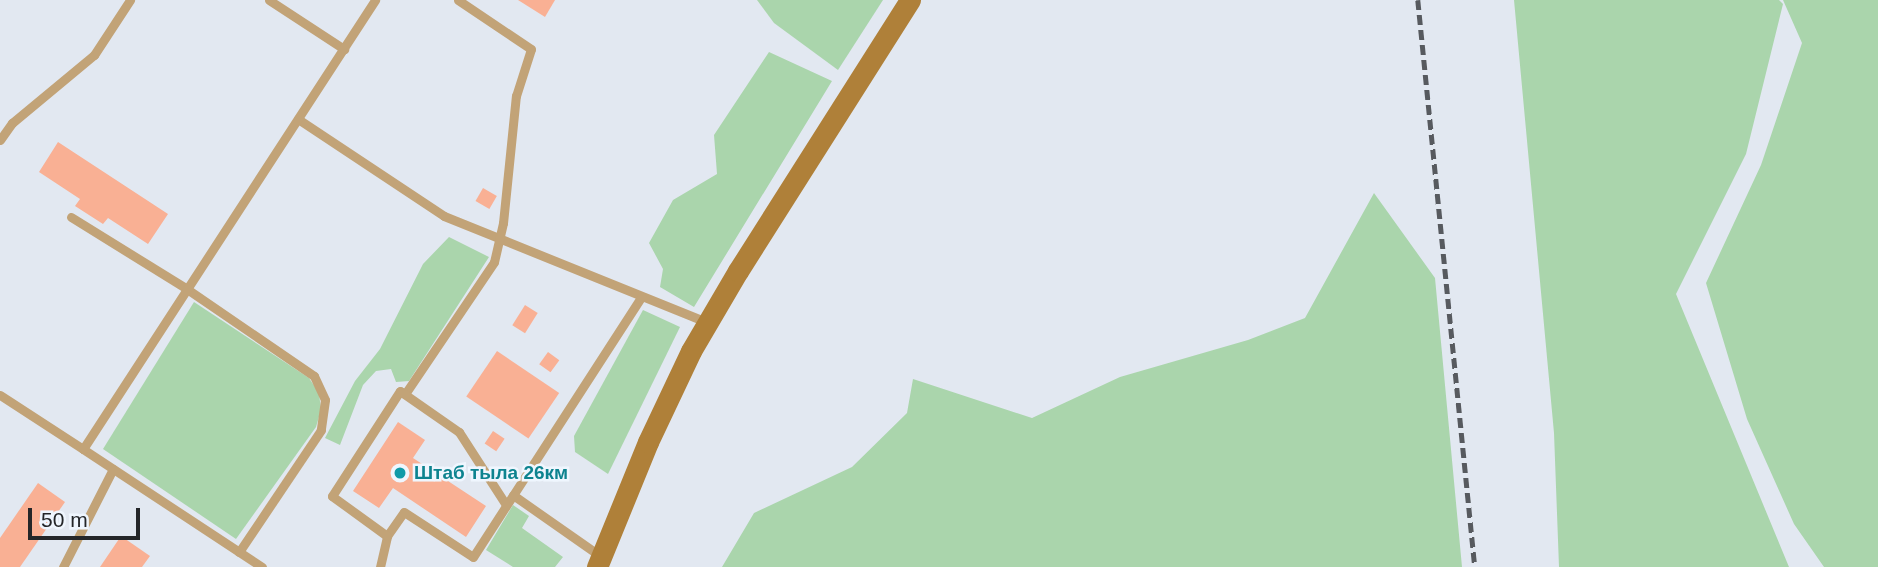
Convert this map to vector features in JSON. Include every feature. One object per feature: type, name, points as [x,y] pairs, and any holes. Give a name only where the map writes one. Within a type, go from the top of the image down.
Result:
[{"type":"street","points":[[599,562],[648,442],[708,323],[910,0]]},
{"type":"lane","points":[[0,140],[12,123],[94,55],[130,0]]},
{"type":"lane","points":[[269,0],[344,48]]},
{"type":"lane","points":[[83,449],[375,0]]},
{"type":"lane","points":[[405,394],[494,262],[516,96],[531,49],[458,0]]},
{"type":"lane","points":[[298,119],[444,216],[708,323]]},
{"type":"lane","points":[[71,216],[187,289],[314,376],[325,400],[321,430],[239,552]]},
{"type":"lane","points":[[380,567],[387,536],[404,512],[473,556],[641,297]]},
{"type":"lane","points":[[387,536],[332,496],[400,391],[459,432],[506,505]]},
{"type":"lane","points":[[0,394],[262,567]]},
{"type":"lane","points":[[63,567],[113,469]]},
{"type":"lane","points":[[513,495],[599,562]]},
{"type":"green space","points":[[757,0],[883,0],[838,70],[774,23]]},
{"type":"green space","points":[[1514,0],[1779,0],[1783,4],[1746,154],[1676,294],[1789,567],[1559,567],[1554,433]]},
{"type":"green space","points":[[1783,0],[1878,0],[1878,567],[1824,567],[1794,524],[1747,419],[1706,283],[1761,165],[1802,43]]},
{"type":"green space","points":[[769,52],[832,81],[694,307],[660,287],[663,269],[649,243],[673,200],[717,174],[714,135]]},
{"type":"green space","points":[[1374,193],[1435,278],[1462,567],[722,567],[754,513],[852,467],[907,413],[913,379],[1032,418],[1120,377],[1248,340],[1305,318]]},
{"type":"green space","points":[[449,237],[489,257],[409,381],[396,382],[391,369],[376,371],[363,385],[340,445],[325,438],[355,381],[380,349],[423,264]]},
{"type":"green space","points":[[194,302],[309,378],[319,393],[321,410],[316,427],[236,539],[103,449]]},
{"type":"green space","points":[[643,310],[680,327],[608,474],[575,452],[574,436]]},
{"type":"green space","points":[[513,505],[529,516],[522,528],[563,557],[555,567],[513,567],[486,550]]},
{"type":"building","points":[[518,0],[555,0],[545,17]]},
{"type":"building","points":[[58,142],[168,214],[148,244],[108,218],[103,224],[75,206],[80,199],[39,172]]},
{"type":"building","points":[[483,188],[497,196],[489,209],[476,201]]},
{"type":"building","points":[[525,305],[538,313],[525,333],[512,325]]},
{"type":"building","points":[[497,351],[559,393],[528,439],[466,397]]},
{"type":"building","points":[[548,352],[559,360],[551,372],[539,364]]},
{"type":"building","name":"Штаб тыла 26км","points":[[398,422],[425,440],[413,458],[486,506],[466,537],[393,488],[379,508],[353,491]]},
{"type":"building","points":[[493,431],[505,439],[496,451],[485,443]]},
{"type":"building","points":[[38,483],[65,502],[20,567],[0,567],[0,538]]},
{"type":"building","points":[[121,536],[150,556],[142,567],[100,567]]},
{"type":"railway","points":[[1418,0],[1475,567]]},
{"type":"place","name":"Штаб тыла 26км","points":[[400,473]]}]
